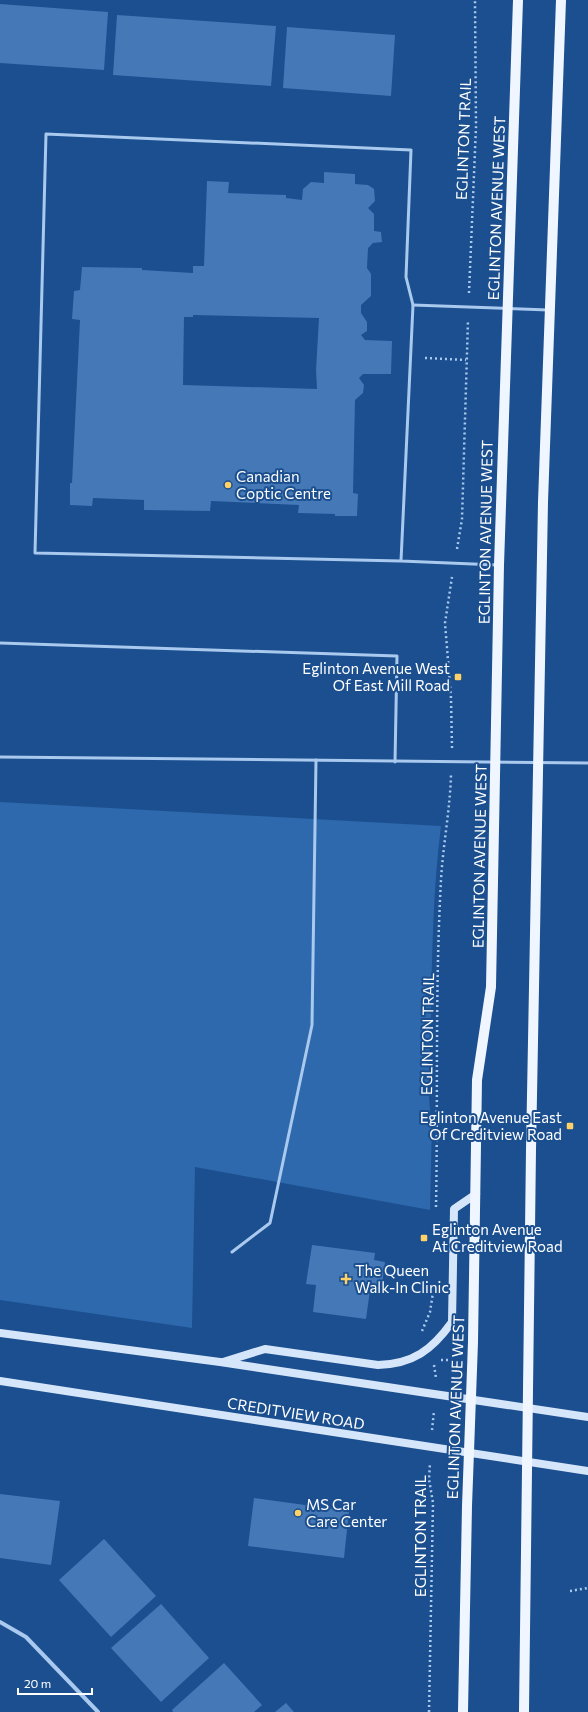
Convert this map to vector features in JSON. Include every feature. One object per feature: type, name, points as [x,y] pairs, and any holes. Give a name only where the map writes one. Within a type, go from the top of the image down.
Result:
[{"type":"main road","name":"EGLINTON AVENUE WEST","points":[[463,1712],[476,1194],[477,1080],[491,987],[499,565],[518,0]]},
{"type":"main road","points":[[524,1712],[543,518],[549,310],[561,0]]},
{"type":"main road","points":[[220,1362],[265,1348],[378,1365],[395,1365],[416,1357],[442,1336],[452,1322],[454,1209],[476,1194]]},
{"type":"main road","points":[[0,1333],[220,1362],[588,1417]]},
{"type":"main road","name":"CREDITVIEW ROAD","points":[[0,1381],[469,1454],[588,1471]]},
{"type":"street","points":[[0,1622],[26,1637],[98,1712]]},
{"type":"lane","points":[[401,561],[413,305],[406,276],[411,150],[46,134],[35,553],[401,561],[499,565]]},
{"type":"lane","points":[[413,305],[549,310]]},
{"type":"lane","points":[[0,643],[398,656],[395,762]]},
{"type":"lane","points":[[0,757],[588,763]]},
{"type":"lane","points":[[232,1252],[270,1223],[312,1025],[316,760]]},
{"type":"path","name":"EGLINTON TRAIL","points":[[469,278],[476,127],[475,0]]},
{"type":"path","points":[[462,519],[467,334]]},
{"type":"path","points":[[410,358],[466,360]]},
{"type":"path","points":[[449,596],[445,623],[452,730]]},
{"type":"path","name":"EGLINTON TRAIL","points":[[436,1212],[438,1125],[437,1041],[441,879],[451,797]]},
{"type":"path","points":[[420,1333],[430,1312],[434,1282]]},
{"type":"path","name":"EGLINTON TRAIL","points":[[429,1712],[433,1503],[430,1479],[436,1376],[433,1360]]},
{"type":"path","points":[[570,1591],[588,1588]]},
{"type":"shaded area","points":[[0,802],[441,826],[433,921],[429,1071],[429,1098],[432,1124],[430,1210],[195,1167],[192,1328],[0,1300]]},
{"type":"building","points":[[0,4],[108,12],[104,70],[0,63]]},
{"type":"building","points":[[117,15],[276,26],[271,86],[113,75]]},
{"type":"building","points":[[287,27],[395,35],[391,96],[283,88]]},
{"type":"building","points":[[324,172],[355,174],[355,184],[368,185],[374,189],[375,201],[368,208],[374,214],[374,231],[381,232],[382,242],[373,243],[368,248],[367,268],[371,274],[371,296],[361,305],[361,313],[367,322],[367,331],[361,335],[365,340],[392,341],[391,374],[363,374],[359,378],[364,385],[363,393],[355,400],[353,493],[358,494],[357,516],[298,513],[299,505],[211,501],[210,511],[144,510],[144,500],[93,498],[92,506],[70,505],[80,320],[72,319],[74,291],[80,290],[82,267],[142,268],[142,270],[193,273],[193,266],[204,266],[207,181],[229,182],[228,193],[286,195],[286,198],[302,200],[303,189],[311,182],[324,183]],"holes":[[[193,315],[319,318],[316,370],[317,389],[183,385],[184,317],[193,317]]]},
{"type":"building","points":[[312,1245],[375,1253],[374,1260],[385,1262],[381,1292],[370,1290],[366,1319],[313,1312],[316,1285],[306,1284]]},
{"type":"building","points":[[0,1494],[60,1501],[51,1565],[0,1558]]},
{"type":"building","points":[[254,1498],[349,1511],[344,1558],[248,1546]]},
{"type":"building","points":[[104,1539],[156,1596],[111,1637],[59,1580]]},
{"type":"building","points":[[161,1604],[209,1658],[161,1702],[111,1648]]},
{"type":"building","points":[[224,1663],[262,1705],[254,1712],[173,1712],[172,1710]]},
{"type":"building","points":[[286,1703],[294,1712],[275,1712]]},
{"type":"place","name":"Canadian Coptic Centre","points":[[228,485]]},
{"type":"place","name":"Eglinton Avenue West Of East Mill Road","points":[[458,677]]},
{"type":"place","name":"Eglinton Avenue East Of Creditview Road","points":[[570,1126]]},
{"type":"place","name":"Eglinton Avenue At Creditview Road","points":[[424,1238]]},
{"type":"place","name":"The Queen Walk-In Clinic","points":[[346,1279]]},
{"type":"place","name":"MS Car Care Center","points":[[298,1513]]}]
